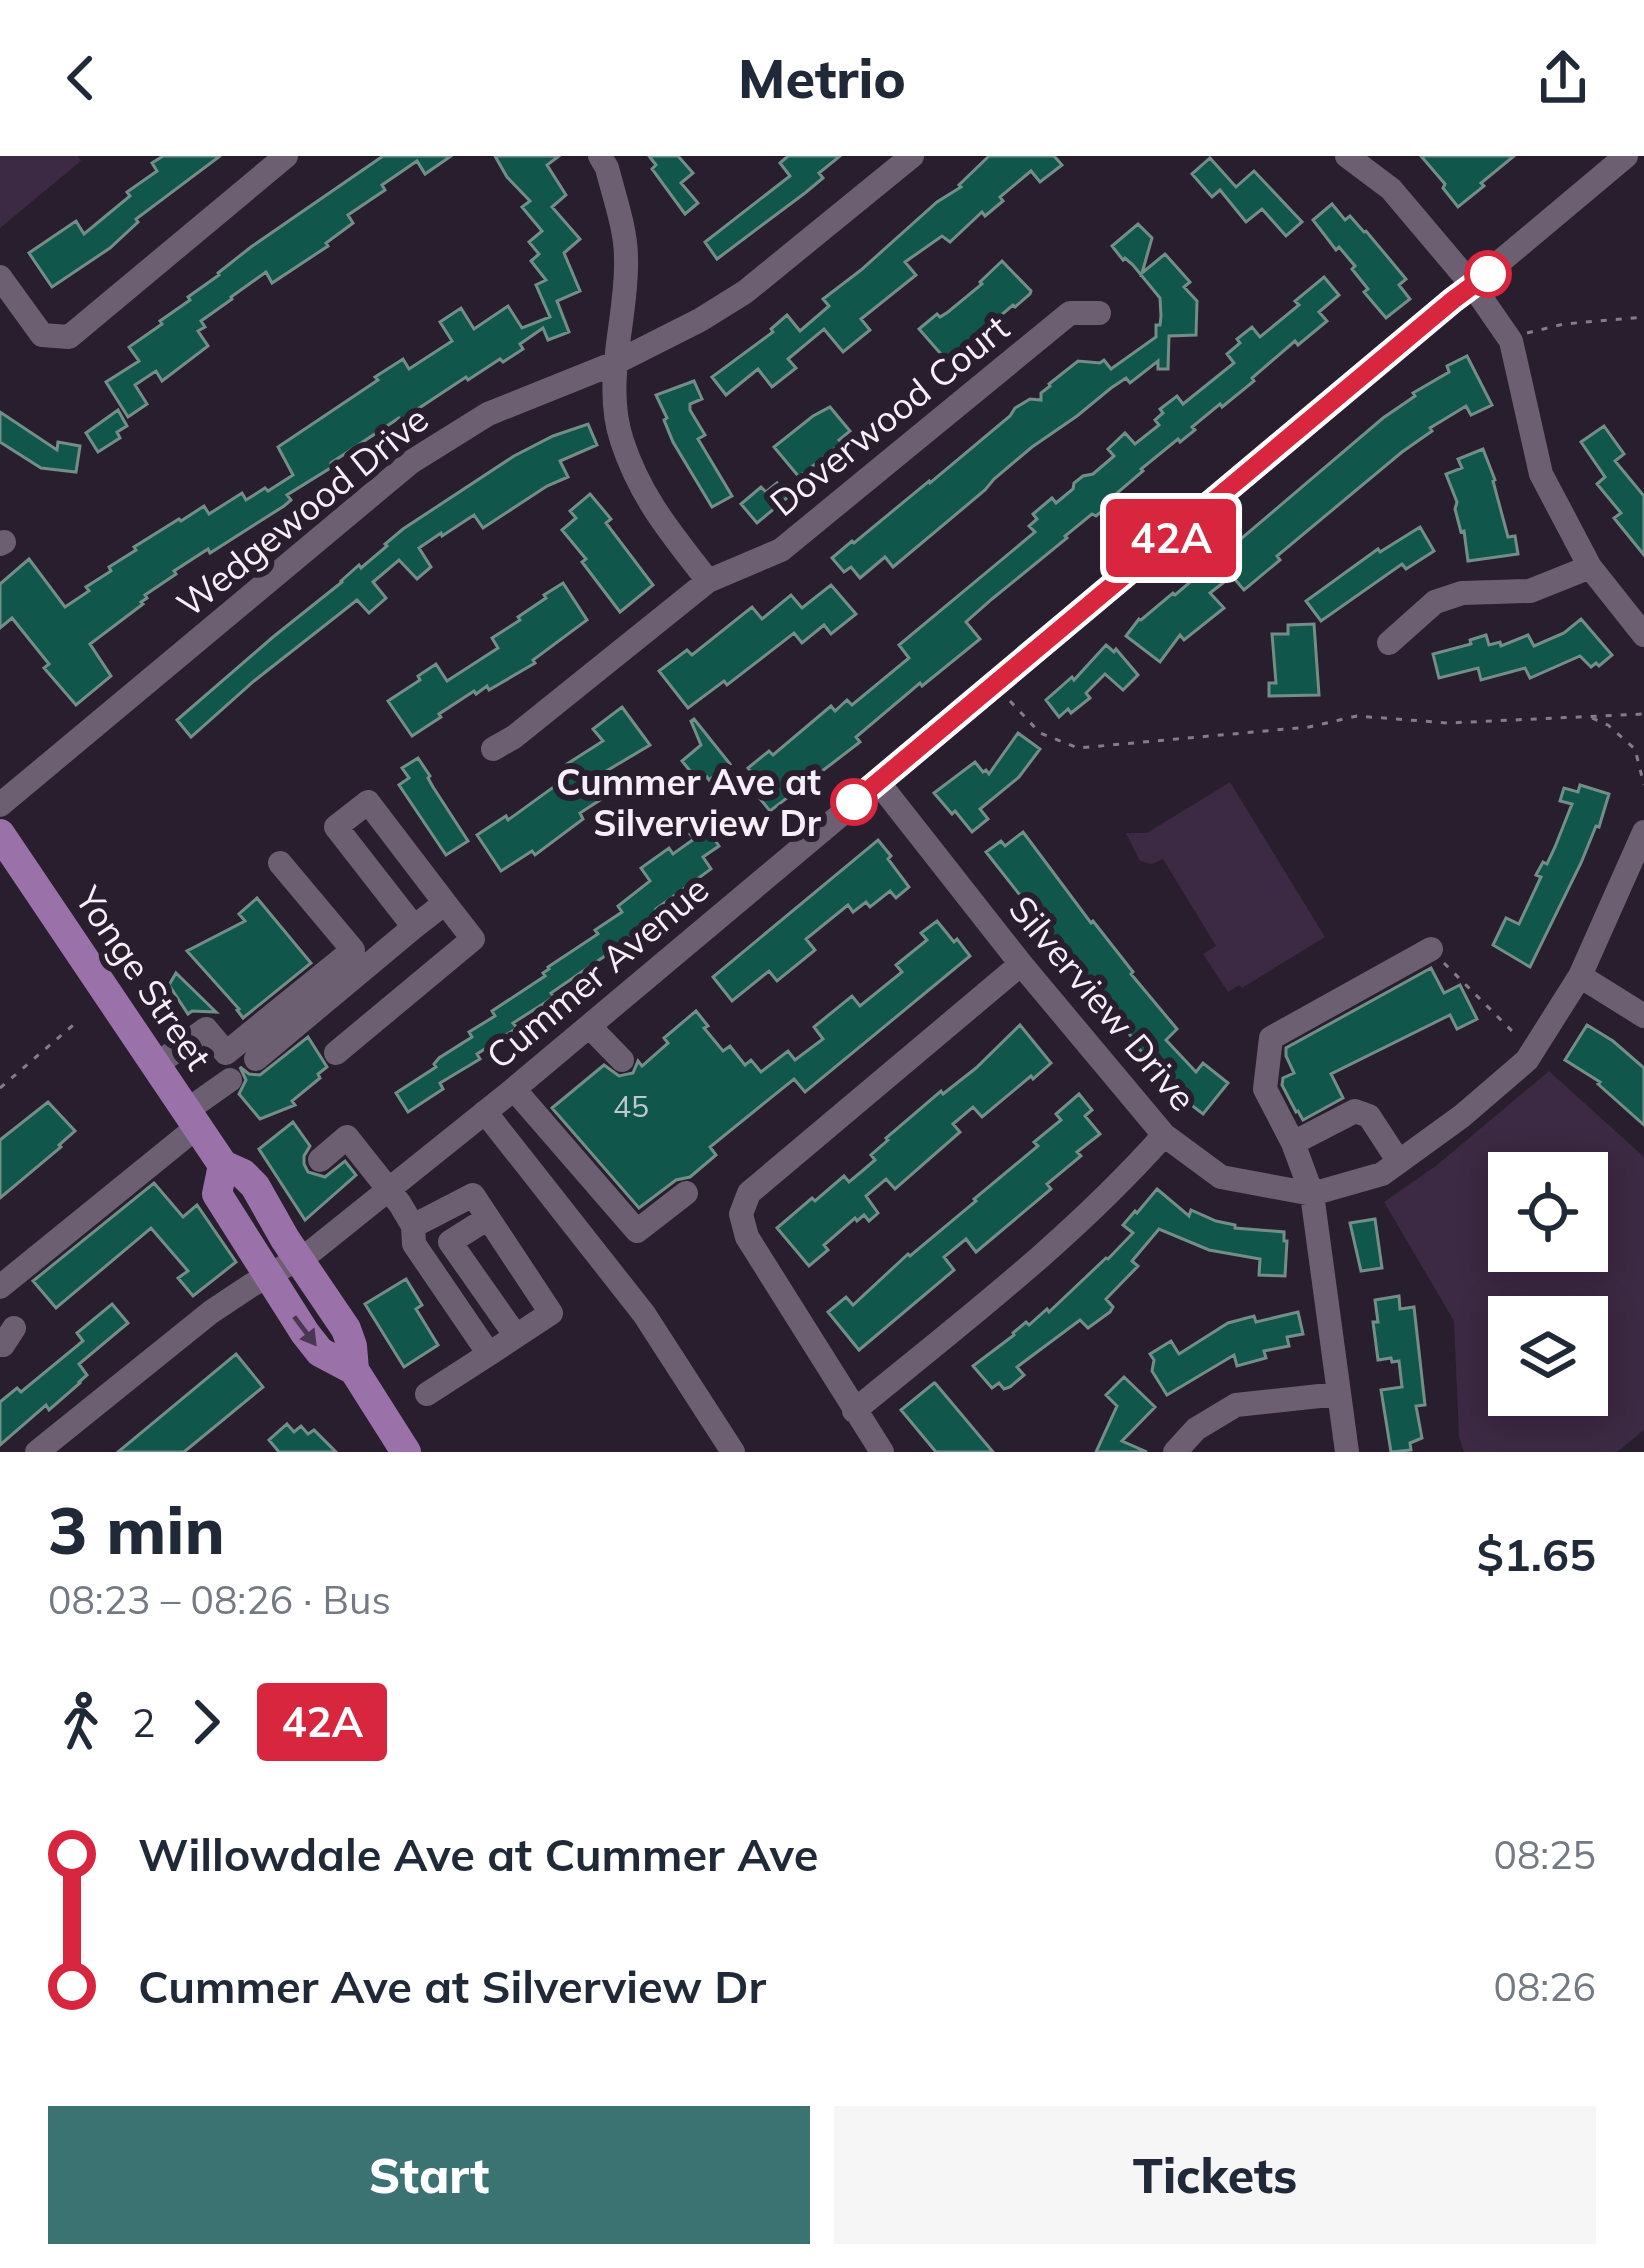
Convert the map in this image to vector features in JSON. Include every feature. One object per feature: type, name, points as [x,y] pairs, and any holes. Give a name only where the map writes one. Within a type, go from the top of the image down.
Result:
[{"type":"main road","name":"Yonge Street","points":[[0,834],[223,1166],[243,1174],[255,1186],[346,1329],[354,1370],[406,1452]]},
{"type":"main road","name":"Yonge Street","points":[[223,1166],[218,1194],[268,1278],[320,1352],[354,1370]]},
{"type":"street","points":[[0,277],[42,335],[69,337],[286,156]]},
{"type":"street","points":[[600,156],[608,168],[626,256],[614,384],[620,437],[649,505],[708,581]]},
{"type":"street","name":"Wedgewood Drive","points":[[0,805],[411,462],[488,414],[615,363],[700,320],[745,292],[912,156]]},
{"type":"street","points":[[1347,156],[1391,189],[1473,286],[1510,340],[1541,474],[1590,567],[1644,635]]},
{"type":"street","name":"Cummer Avenue","points":[[37,1452],[211,1312],[312,1251],[514,1089],[1626,156]]},
{"type":"street","name":"Doverwood Court","points":[[493,749],[708,581],[781,550],[1070,313],[1099,313]]},
{"type":"street","points":[[1389,643],[1435,602],[1462,593],[1530,592],[1590,567]]},
{"type":"street","name":"Silverview Drive","points":[[878,782],[1164,1135],[1221,1177],[1312,1194],[1382,1174],[1462,1116],[1527,1060],[1580,976],[1644,832]]},
{"type":"street","points":[[336,1053],[473,939],[368,802],[336,826],[413,927]]},
{"type":"street","points":[[156,1065],[206,1029],[226,1053],[352,950],[280,862]]},
{"type":"street","points":[[256,1059],[445,903]]},
{"type":"street","points":[[1347,1452],[1312,1194],[1265,1089],[1271,1039],[1431,950]]},
{"type":"street","points":[[882,1452],[747,1238],[741,1214],[749,1193],[1022,964]]},
{"type":"street","points":[[1580,976],[1644,1016]]},
{"type":"street","points":[[589,1026],[622,1060]]},
{"type":"street","points":[[0,1287],[230,1080]]},
{"type":"street","points":[[514,1089],[637,1231],[686,1193]]},
{"type":"street","points":[[1293,1143],[1355,1111],[1369,1116],[1399,1162]]},
{"type":"street","points":[[485,1112],[644,1314],[733,1452]]},
{"type":"street","points":[[854,1411],[1043,1256],[1164,1135]]},
{"type":"street","points":[[320,1160],[347,1137],[389,1189],[413,1226],[414,1244],[489,1354]]},
{"type":"street","points":[[413,1226],[473,1196],[551,1312],[427,1394]]},
{"type":"street","points":[[488,1218],[450,1242],[516,1336]]},
{"type":"street","points":[[1175,1452],[1196,1430],[1235,1405],[1338,1394]]},
{"type":"path","points":[[1510,340],[1564,324],[1644,317]]},
{"type":"path","points":[[1009,699],[1040,733],[1078,748],[1309,727],[1357,716],[1448,723],[1644,714]]},
{"type":"path","points":[[1590,718],[1608,725],[1644,752]]},
{"type":"path","points":[[1635,749],[1644,785]]},
{"type":"path","points":[[1431,950],[1532,1051]]},
{"type":"path","points":[[0,1088],[79,1020]]},
{"type":"shaded area","points":[[0,156],[78,156],[81,161],[0,228]]},
{"type":"shaded area","points":[[1230,782],[1325,937],[1228,992],[1203,954],[1216,946],[1163,859],[1152,864],[1140,861],[1126,833],[1147,833]]},
{"type":"shaded area","points":[[1549,1071],[1644,1157],[1644,1430],[1617,1452],[1464,1452],[1459,1437],[1454,1321],[1384,1202],[1437,1165]]},
{"type":"building","points":[[163,156],[220,156],[136,219],[110,248],[52,287],[29,253],[76,221],[84,234],[130,196],[127,192],[157,171],[152,163]]},
{"type":"building","points":[[383,156],[451,156],[425,174],[417,161],[348,215],[353,223],[328,246],[272,283],[266,272],[201,321],[205,327],[198,331],[208,346],[162,381],[156,371],[135,385],[147,404],[128,417],[106,382],[139,361],[129,347],[251,247]]},
{"type":"building","points":[[495,156],[559,156],[547,165],[566,195],[552,207],[580,239],[564,253],[580,291],[557,301],[569,332],[548,340],[543,328],[520,344],[523,349],[399,418],[287,495],[291,500],[284,506],[174,571],[145,595],[143,604],[90,644],[111,676],[76,705],[44,668],[49,664],[12,618],[0,628],[0,584],[29,559],[65,607],[89,591],[86,587],[111,571],[109,567],[134,547],[179,519],[204,506],[209,514],[242,493],[246,500],[293,475],[278,447],[403,359],[409,369],[452,341],[440,322],[461,308],[474,329],[508,306],[522,328],[550,317],[536,285],[546,280],[531,261],[539,254],[529,242],[542,231],[522,207],[530,201]]},
{"type":"building","points":[[649,156],[678,156],[693,173],[681,183],[698,203],[685,214],[652,169],[656,165]]},
{"type":"building","points":[[788,156],[840,156],[819,173],[823,178],[717,259],[705,242],[790,176],[780,163]]},
{"type":"building","points":[[989,156],[1054,156],[1062,165],[1040,182],[1031,171],[1000,197],[1003,201],[985,216],[982,212],[950,242],[942,236],[905,262],[916,275],[861,319],[870,330],[843,352],[824,329],[788,359],[796,368],[772,387],[758,369],[726,395],[712,377],[773,332],[787,315],[800,331],[829,306],[823,299],[961,187]]},
{"type":"building","points":[[1421,156],[1514,156],[1458,207]]},
{"type":"building","points":[[1210,158],[1236,187],[1254,171],[1302,222],[1286,236],[1262,209],[1246,222],[1220,190],[1212,197],[1192,174]]},
{"type":"building","points":[[1332,204],[1345,220],[1350,216],[1366,231],[1406,279],[1399,285],[1410,299],[1386,318],[1364,292],[1368,289],[1352,269],[1355,266],[1313,220]]},
{"type":"building","points":[[1138,224],[1152,238],[1142,273],[1165,254],[1190,282],[1184,287],[1197,301],[1196,335],[1169,336],[1168,369],[1158,369],[1158,361],[1130,383],[1126,378],[1111,388],[1032,447],[893,567],[885,557],[860,578],[851,567],[844,572],[832,558],[930,483],[1015,408],[1030,399],[1041,400],[1049,384],[1078,361],[1104,360],[1111,369],[1156,337],[1160,298],[1112,246]]},
{"type":"building","points":[[1002,261],[1030,294],[947,361],[919,329],[937,314],[948,312]]},
{"type":"building","points":[[1324,277],[1339,295],[1319,312],[1327,321],[1298,345],[1295,341],[1254,381],[1141,469],[1106,508],[1092,514],[992,599],[966,622],[980,639],[922,686],[920,683],[856,737],[860,742],[770,811],[752,789],[760,783],[748,768],[769,751],[773,755],[831,706],[835,711],[847,700],[852,705],[909,658],[899,645],[1035,532],[1029,526],[1037,519],[1033,514],[1052,498],[1056,503],[1074,483],[1114,456],[1108,449],[1125,433],[1135,444],[1159,425],[1155,420],[1163,413],[1160,409],[1177,396],[1183,404],[1234,363],[1227,354],[1240,343],[1237,339],[1252,327],[1260,337]]},
{"type":"building","points":[[1467,356],[1492,405],[1471,415],[1466,406],[1430,428],[1277,556],[1280,560],[1244,590],[1232,576],[1210,593],[1224,608],[1184,640],[1180,635],[1160,662],[1126,636],[1139,619],[1175,595],[1413,393]]},
{"type":"building","points":[[694,381],[702,399],[690,404],[690,410],[705,435],[698,439],[732,496],[712,507],[673,442],[656,395]]},
{"type":"building","points":[[830,407],[850,431],[799,477],[774,447]]},
{"type":"building","points":[[118,410],[127,426],[117,432],[120,438],[98,452],[86,433]]},
{"type":"building","points":[[0,412],[57,450],[58,442],[80,446],[76,472],[41,468],[0,442]]},
{"type":"building","points":[[588,424],[597,445],[560,461],[568,477],[483,528],[474,515],[441,533],[419,548],[431,567],[417,579],[399,560],[373,582],[386,598],[369,613],[357,600],[191,737],[177,720],[403,529],[514,456]]},
{"type":"building","points":[[1604,426],[1624,454],[1615,461],[1644,496],[1644,555],[1614,518],[1621,513],[1597,484],[1605,477],[1581,442]]},
{"type":"building","points":[[1483,449],[1508,537],[1515,536],[1518,554],[1468,561],[1457,502],[1446,474],[1462,468],[1458,459]]},
{"type":"building","points":[[777,483],[788,497],[757,523],[741,504],[761,487],[766,492]]},
{"type":"building","points":[[590,494],[653,585],[620,612],[562,530],[576,518],[570,511]]},
{"type":"building","points":[[1420,527],[1434,551],[1406,569],[1402,564],[1321,621],[1306,601],[1378,549]]},
{"type":"building","points":[[563,583],[587,620],[535,663],[489,690],[487,686],[474,691],[412,736],[388,701],[436,664],[447,681],[498,648],[492,638]]},
{"type":"building","points":[[831,585],[856,614],[831,634],[824,625],[802,643],[794,633],[727,685],[724,681],[688,708],[659,671],[687,650],[692,655],[752,607],[762,619],[791,595],[802,608]]},
{"type":"building","points":[[1581,619],[1612,655],[1599,666],[1591,667],[1580,656],[1530,678],[1525,668],[1481,680],[1478,668],[1439,678],[1433,654],[1486,635],[1489,645],[1500,642],[1501,646],[1528,635],[1534,646],[1564,633]]},
{"type":"building","points":[[1314,624],[1319,695],[1269,696],[1269,683],[1276,683],[1272,634],[1288,634],[1288,625]]},
{"type":"building","points":[[1106,645],[1116,649],[1138,675],[1123,690],[1105,674],[1086,693],[1090,698],[1059,717],[1046,700],[1072,677],[1074,680]]},
{"type":"building","points":[[622,707],[650,745],[603,773],[614,791],[580,813],[583,819],[535,855],[532,851],[501,871],[477,835],[506,816],[508,820],[573,773],[567,764],[603,741],[593,729]]},
{"type":"building","points":[[694,719],[730,764],[700,783],[682,761],[701,745]]},
{"type":"building","points":[[1018,733],[1040,749],[1019,777],[980,809],[988,819],[972,832],[934,793],[975,762],[989,774]]},
{"type":"building","points":[[418,758],[468,841],[446,855],[399,785],[409,778],[402,768]]},
{"type":"building","points":[[1580,785],[1609,794],[1599,827],[1530,967],[1493,945],[1506,918],[1519,924],[1541,877],[1536,875],[1543,862],[1547,864],[1572,804],[1560,801],[1564,788],[1578,792]]},
{"type":"building","points":[[702,826],[719,846],[703,857],[711,869],[656,909],[660,914],[618,947],[551,993],[554,997],[513,1023],[517,1028],[477,1054],[480,1059],[440,1083],[443,1089],[408,1112],[396,1093],[472,1037],[469,1032],[495,1016],[492,1011],[598,934],[595,930],[622,912],[618,906],[650,881],[641,868],[669,848],[673,854],[694,839],[690,834]]},
{"type":"building","points":[[1023,832],[1177,1029],[1166,1040],[1196,1072],[1203,1063],[1228,1083],[1203,1114],[1132,1041],[986,852],[1001,841],[1005,846]]},
{"type":"building","points":[[878,840],[909,887],[896,898],[890,891],[870,907],[866,902],[853,912],[848,905],[806,939],[815,950],[777,981],[769,971],[732,1001],[713,977]]},
{"type":"building","points":[[257,898],[311,963],[243,1018],[187,951],[245,921],[239,914]]},
{"type":"building","points":[[937,921],[970,956],[805,1092],[794,1079],[710,1147],[716,1155],[690,1177],[676,1180],[639,1208],[552,1108],[604,1065],[619,1076],[633,1073],[638,1061],[642,1066],[668,1043],[664,1038],[696,1011],[723,1051],[730,1046],[745,1065],[751,1060],[761,1072],[788,1051],[795,1060],[823,1039],[814,1027],[852,996],[860,1006],[902,972],[896,965],[927,940],[921,933]]},
{"type":"building","points":[[1431,968],[1444,993],[1460,985],[1477,1019],[1457,1029],[1450,1015],[1331,1074],[1343,1098],[1303,1120],[1282,1085],[1283,1078],[1294,1073],[1286,1048]]},
{"type":"building","points":[[176,973],[216,1012],[188,1014],[169,985]]},
{"type":"building","points":[[1020,1025],[1051,1063],[982,1117],[973,1107],[953,1124],[960,1132],[895,1189],[886,1179],[866,1196],[878,1213],[869,1221],[864,1215],[855,1218],[824,1245],[828,1250],[809,1266],[777,1228],[844,1176],[849,1182],[861,1172],[875,1160],[871,1155],[886,1138],[976,1068]]},
{"type":"building","points":[[1587,1025],[1644,1068],[1644,1125],[1600,1082],[1565,1060]]},
{"type":"building","points":[[308,1037],[327,1067],[292,1101],[295,1105],[260,1119],[239,1094],[246,1080],[240,1067],[260,1075]]},
{"type":"building","points":[[1079,1094],[1092,1110],[1085,1116],[1100,1134],[1047,1184],[1051,1189],[976,1252],[966,1239],[944,1257],[954,1270],[859,1350],[828,1312],[846,1297],[853,1305],[976,1201],[1038,1146],[1034,1142],[1061,1120],[1056,1114]]},
{"type":"building","points":[[48,1102],[75,1131],[0,1198],[0,1140]]},
{"type":"building","points":[[293,1122],[310,1146],[304,1156],[308,1172],[325,1177],[345,1161],[356,1175],[305,1220],[259,1149]]},
{"type":"building","points":[[154,1183],[183,1217],[197,1205],[236,1262],[193,1296],[178,1278],[188,1271],[151,1228],[56,1308],[33,1281]]},
{"type":"building","points":[[1157,1189],[1189,1216],[1191,1210],[1235,1228],[1284,1232],[1285,1276],[1259,1275],[1260,1259],[1209,1250],[1159,1229],[1132,1261],[1138,1266],[1106,1299],[1113,1307],[1110,1312],[1088,1328],[1080,1320],[1017,1367],[1024,1375],[1010,1387],[1004,1389],[999,1383],[992,1388],[973,1366],[1026,1322],[1029,1325],[1047,1309],[1049,1312],[1108,1259],[1133,1233],[1123,1225]]},
{"type":"building","points":[[1375,1219],[1382,1268],[1361,1271],[1350,1223]]},
{"type":"building","points":[[406,1279],[422,1305],[416,1309],[438,1345],[404,1367],[365,1304]]},
{"type":"building","points":[[1399,1296],[1400,1309],[1414,1307],[1425,1405],[1416,1406],[1422,1438],[1410,1443],[1411,1450],[1391,1452],[1381,1390],[1402,1387],[1399,1361],[1378,1360],[1373,1322],[1378,1322],[1375,1300]]},
{"type":"building","points":[[112,1304],[128,1323],[79,1364],[87,1375],[0,1445],[0,1402],[17,1388],[21,1392],[83,1341],[77,1333]]},
{"type":"building","points":[[1298,1312],[1303,1334],[1287,1337],[1289,1346],[1264,1351],[1266,1358],[1237,1366],[1234,1355],[1167,1395],[1152,1371],[1150,1354],[1171,1341],[1179,1354],[1228,1323]]},
{"type":"building","points":[[236,1354],[263,1387],[184,1452],[118,1452]]},
{"type":"building","points":[[1124,1377],[1155,1407],[1122,1441],[1147,1452],[1096,1452],[1117,1406],[1106,1395]]},
{"type":"building","points":[[934,1383],[993,1452],[936,1452],[901,1410]]},
{"type":"building","points":[[287,1424],[294,1432],[301,1426],[308,1434],[314,1430],[336,1452],[279,1452],[269,1440]]},
{"type":"bus line","name":"42A","points":[[854,802],[1488,274]]},
{"type":"place","name":"Cummer Ave at Silverview Dr","points":[[854,802]]}]
